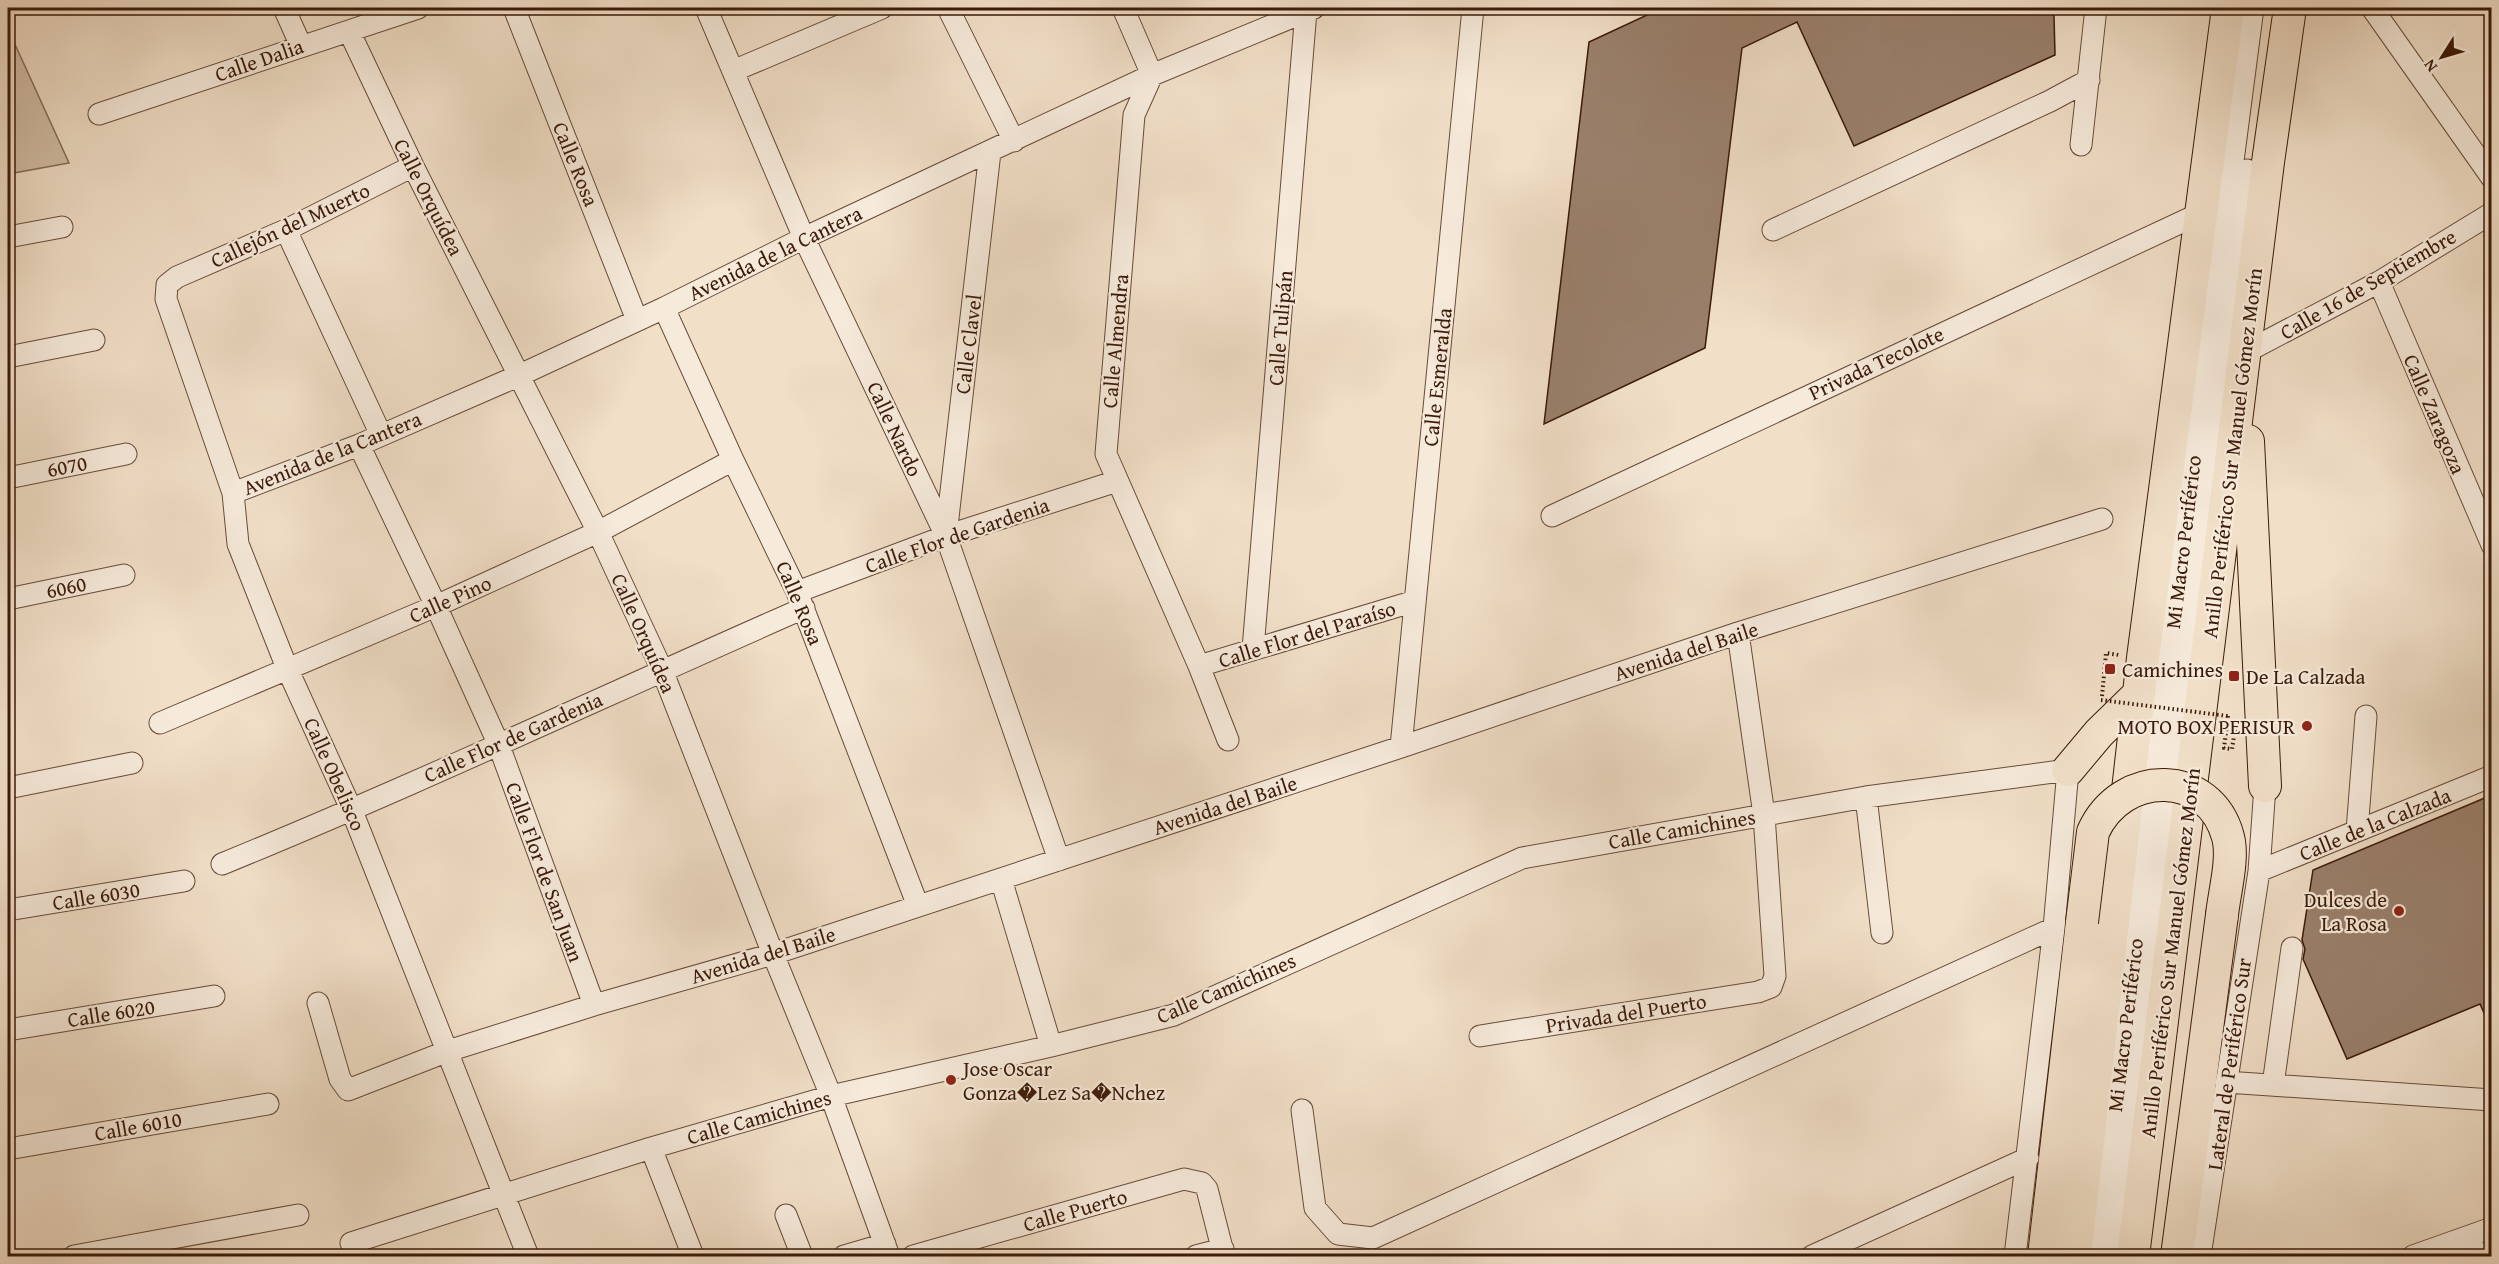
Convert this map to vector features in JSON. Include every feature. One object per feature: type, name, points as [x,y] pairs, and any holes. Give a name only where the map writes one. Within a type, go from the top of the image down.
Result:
[{"type":"highway","points":[[2075,1257],[2143,658],[2228,8]]},
{"type":"highway","name":"Anillo Periférico Sur Manuel Gómez Morín","points":[[2133,1257],[2268,162],[2290,8]]},
{"type":"highway","points":[[2244,353],[2265,786]]},
{"type":"highway","points":[[2067,770],[2099,733],[2139,694]]},
{"type":"highway","points":[[2044,1257],[2068,925],[2093,832],[2104,811],[2122,795],[2144,786],[2168,785],[2191,792],[2210,806],[2224,826],[2230,849],[2178,1257]]},
{"type":"street","points":[[284,8],[301,46]]},
{"type":"street","name":"Calle Dalia","points":[[99,114],[418,8]]},
{"type":"street","name":"Calle Rosa","points":[[514,8],[637,320]]},
{"type":"street","name":"Calle Nardo","points":[[706,8],[804,238],[946,536],[1059,860]]},
{"type":"street","points":[[733,71],[882,8]]},
{"type":"street","points":[[948,8],[1014,141]]},
{"type":"street","points":[[1123,8],[1152,75]]},
{"type":"street","name":"Calle Esmeralda","points":[[1401,747],[1473,8]]},
{"type":"street","points":[[2082,145],[2096,8]]},
{"type":"street","name":"Mi Macro Periférico","points":[[2097,1257],[2167,666],[2253,8]]},
{"type":"street","name":"Mi Macro Periférico","points":[[2115,1257],[2266,8]]},
{"type":"street","points":[[2372,8],[2492,178]]},
{"type":"street","name":"Avenida de la Cantera","points":[[233,493],[359,445],[520,375],[664,308],[804,238],[1152,75],[1308,9]]},
{"type":"street","name":"Calle Tulipán","points":[[1253,649],[1308,9]]},
{"type":"street","name":"Calle Orquídea","points":[[349,31],[413,166],[598,532],[662,670],[831,1096],[887,1250]]},
{"type":"street","name":"Calle Almendra","points":[[1152,75],[1134,114],[1106,454],[1199,666],[1228,740]]},
{"type":"street","points":[[1773,230],[2050,101],[2089,80]]},
{"type":"street","name":"Calle Clavel","points":[[946,536],[990,152]]},
{"type":"street","name":"Callejón del Muerto","points":[[167,285],[177,277],[286,230],[413,166]]},
{"type":"street","name":"Privada Tecolote","points":[[1552,516],[2201,213]]},
{"type":"street","name":"Calle 16 de Septiembre","points":[[2244,353],[2379,282],[2492,213]]},
{"type":"street","points":[[8,237],[62,227]]},
{"type":"street","points":[[286,230],[381,435]]},
{"type":"street","name":"Calle Zaragoza","points":[[2379,282],[2490,536]]},
{"type":"street","name":"Calle Obelisco","points":[[167,285],[166,299],[233,493],[238,544],[287,668],[352,811],[528,1257]]},
{"type":"street","name":"Calle Rosa","points":[[664,308],[800,600],[918,906]]},
{"type":"street","points":[[8,357],[94,340]]},
{"type":"street","name":"Calle Flor de San Juan","points":[[359,445],[498,743],[594,1005]]},
{"type":"street","name":"6070","points":[[8,478],[126,454]]},
{"type":"street","name":"Calle Pino","points":[[160,723],[436,606],[598,532],[733,460]]},
{"type":"street","name":"Calle Flor de Gardenia","points":[[222,864],[352,811],[662,670],[800,600],[946,536],[1117,481]]},
{"type":"street","name":"Avenida del Baile","points":[[318,1003],[340,1079],[348,1090],[448,1051],[594,1005],[773,954],[1401,747],[1738,633],[2102,519]]},
{"type":"street","name":"6060","points":[[8,599],[124,575]]},
{"type":"street","name":"Calle Flor del Paraíso","points":[[1199,666],[1415,602]]},
{"type":"street","points":[[1738,633],[1764,814]]},
{"type":"street","points":[[2357,831],[2367,716]]},
{"type":"street","points":[[8,788],[132,763]]},
{"type":"street","points":[[2015,1257],[2028,1158],[2068,925],[2067,770]]},
{"type":"street","name":"Calle Camichines","points":[[351,1243],[504,1193],[831,1096],[1051,1046],[1174,1015],[1522,858],[1866,797],[2067,770]]},
{"type":"street","name":"Calle de la Calzada","points":[[2259,871],[2492,776]]},
{"type":"street","name":"Lateral de Periférico Sur","points":[[2200,1257],[2259,871],[2265,786]]},
{"type":"street","points":[[1866,797],[1882,933]]},
{"type":"street","name":"Privada del Puerto","points":[[1480,1036],[1758,992],[1771,987],[1775,976],[1764,814]]},
{"type":"street","points":[[1000,879],[1051,1046]]},
{"type":"street","name":"Calle 6030","points":[[8,910],[184,881]]},
{"type":"street","points":[[1302,1110],[1315,1208],[1338,1234],[1372,1238],[2068,925]]},
{"type":"street","points":[[2273,1085],[2292,948]]},
{"type":"street","name":"Calle 6020","points":[[8,1030],[214,996]]},
{"type":"street","points":[[2226,1082],[2492,1100]]},
{"type":"street","name":"Calle 6010","points":[[8,1149],[268,1104]]},
{"type":"street","points":[[651,1148],[693,1257]]},
{"type":"street","points":[[1812,1257],[2028,1158]]},
{"type":"street","name":"Calle Puerto","points":[[913,1257],[1184,1179],[1202,1183],[1209,1195],[1224,1253]]},
{"type":"street","points":[[74,1257],[298,1215]]},
{"type":"street","points":[[786,1215],[802,1257]]},
{"type":"street","points":[[2413,1257],[2492,1228]]},
{"type":"street","points":[[2470,1236],[2478,1257]]},
{"type":"street","points":[[844,1257],[887,1250]]},
{"type":"street","points":[[1196,1257],[1224,1253]]},
{"type":"path","points":[[2143,658],[2106,653],[2101,700],[2228,716],[2224,748],[2232,749],[2236,718]]},
{"type":"shaded area","points":[[8,29],[69,163],[8,174]]},
{"type":"building","points":[[1662,8],[2051,8],[2054,16],[2055,55],[1854,146],[1797,22],[1742,48],[1705,348],[1544,424],[1589,42]]},
{"type":"building","name":"Dulces de La Rosa","points":[[2492,795],[2492,1031],[2480,1004],[2347,1059],[2303,959],[2305,949],[2302,940],[2313,870]]},
{"type":"place","name":"Camichines","points":[[2110,669]]},
{"type":"place","name":"De La Calzada","points":[[2234,676]]},
{"type":"place","name":"MOTO BOX PERISUR","points":[[2307,726]]},
{"type":"place","name":"Dulces de La Rosa","points":[[2399,911]]},
{"type":"place","name":"Jose Oscar Gonza�Lez Sa�Nchez","points":[[951,1080]]}]
